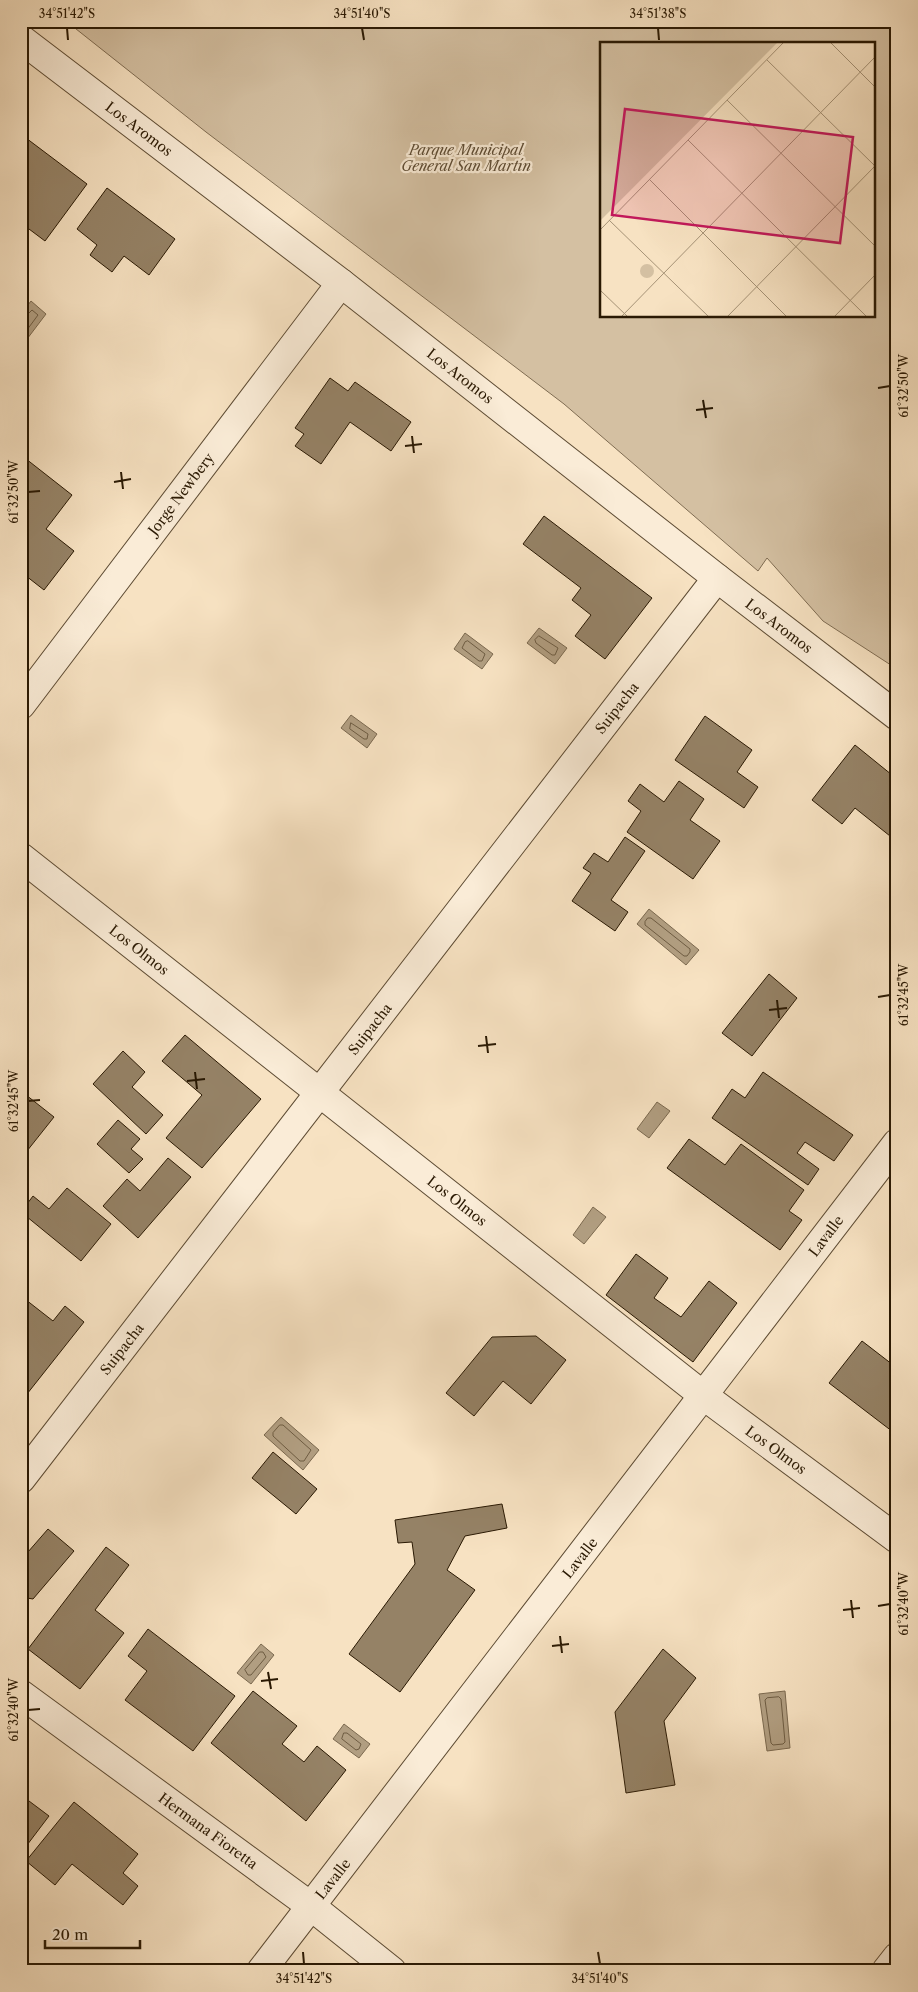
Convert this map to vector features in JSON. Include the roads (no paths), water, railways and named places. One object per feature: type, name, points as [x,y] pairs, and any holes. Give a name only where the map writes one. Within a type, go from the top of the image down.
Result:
[{"type":"street","name":"Los Aromos","points":[[21,39],[341,283],[717,578],[897,716]]},
{"type":"street","name":"Jorge Newbery","points":[[21,705],[341,283]]},
{"type":"street","name":"Suipacha","points":[[21,1479],[717,578]]},
{"type":"street","name":"Los Olmos","points":[[21,857],[704,1396],[897,1539]]},
{"type":"street","name":"Lavalle","points":[[261,1971],[897,1143]]},
{"type":"street","name":"Hermana Fioretta","points":[[21,1694],[312,1907],[392,1971]]},
{"type":"street","points":[[886,1971],[897,1957]]},
{"type":"water","points":[[31,301],[46,314],[21,347],[21,314]]},
{"type":"water","points":[[539,628],[567,648],[555,664],[527,643]]},
{"type":"water","points":[[465,633],[493,654],[482,669],[454,649]]},
{"type":"water","points":[[351,715],[377,734],[367,748],[341,728]]},
{"type":"water","points":[[649,909],[699,950],[686,965],[637,924]]},
{"type":"water","points":[[657,1102],[670,1111],[649,1138],[637,1129]]},
{"type":"water","points":[[593,1207],[606,1217],[584,1244],[573,1235]]},
{"type":"water","points":[[281,1417],[319,1450],[303,1470],[264,1435]]},
{"type":"water","points":[[261,1644],[274,1655],[251,1684],[237,1673]]},
{"type":"water","points":[[785,1691],[790,1748],[767,1751],[759,1694]]},
{"type":"water","points":[[344,1724],[370,1744],[359,1758],[333,1739]]},
{"type":"park label","name":"Parque Municipal General San Martín","points":[[466,158]]}]
